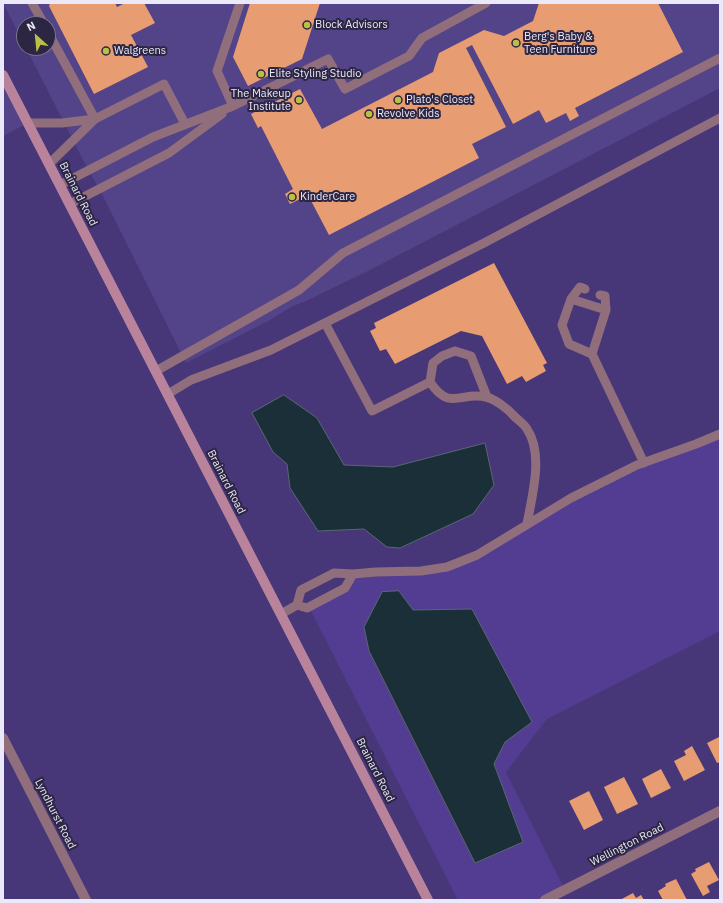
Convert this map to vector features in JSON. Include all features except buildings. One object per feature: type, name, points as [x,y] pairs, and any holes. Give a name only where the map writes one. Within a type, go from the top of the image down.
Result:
[{"type":"main road","name":"Brainard Road","points":[[3,75],[428,900]]},
{"type":"street","name":"Lyndhurst Road","points":[[3,738],[86,900]]},
{"type":"street","name":"Wellington Road","points":[[545,900],[720,811]]},
{"type":"lane","points":[[32,3],[39,16]]},
{"type":"lane","points":[[233,106],[216,71],[240,3]]},
{"type":"lane","points":[[60,185],[153,137],[233,106],[328,59],[345,89],[409,56],[422,38],[486,3]]},
{"type":"lane","points":[[56,47],[95,119]]},
{"type":"lane","points":[[156,371],[298,290],[343,253],[720,58]]},
{"type":"lane","points":[[49,164],[95,119],[164,84],[185,124]]},
{"type":"lane","points":[[70,204],[169,153],[233,106]]},
{"type":"lane","points":[[168,394],[191,380],[271,350],[325,323],[484,243],[720,118]]},
{"type":"lane","points":[[28,123],[62,123],[95,119]]},
{"type":"lane","points":[[585,289],[580,287],[571,299],[562,325],[569,344],[592,354],[644,463]]},
{"type":"lane","points":[[592,354],[606,310],[605,296],[600,295]]},
{"type":"lane","points":[[571,299],[606,310]]},
{"type":"lane","points":[[325,323],[372,411],[430,382]]},
{"type":"lane","points":[[487,397],[471,356],[455,351],[442,356],[433,363],[430,382],[436,391],[447,399],[487,397],[507,408],[527,429],[535,448],[537,469],[527,524]]},
{"type":"lane","points":[[281,614],[297,605],[301,590],[334,573],[353,574],[421,571],[447,567],[477,555],[571,498],[644,463],[720,434]]},
{"type":"lane","points":[[297,605],[307,608],[345,588],[353,574]]},
{"type":"shaded area","points":[[3,3],[720,3],[720,88],[370,270],[293,306],[270,320],[186,363],[104,198],[30,56],[56,56],[56,16],[16,16],[16,28]]},
{"type":"shaded area","points":[[3,75],[28,123],[3,136]]},
{"type":"shaded area","points":[[720,434],[720,631],[547,719],[506,772],[565,890],[545,900],[458,900],[309,607],[345,588],[353,574],[447,567],[571,498]],"holes":[[[399,591],[413,610],[472,609],[505,742],[494,764],[523,842],[476,863],[369,651],[382,592]]]},
{"type":"water","points":[[284,395],[317,418],[344,465],[393,467],[485,443],[494,485],[473,514],[400,548],[387,547],[364,529],[318,531],[290,488],[287,464],[273,452],[252,413]]},
{"type":"water","points":[[399,591],[413,610],[472,609],[532,722],[505,742],[494,764],[523,842],[475,863],[369,651],[364,627],[382,592]]},
{"type":"place","name":"Block Advisors","points":[[307,25]]},
{"type":"place","name":"Berg's Baby & Teen Furniture","points":[[516,43]]},
{"type":"place","name":"Walgreens","points":[[106,51]]},
{"type":"place","name":"Elite Styling Studio","points":[[261,74]]},
{"type":"place","name":"The Makeup Institute","points":[[299,100]]},
{"type":"place","name":"Plato's Closet","points":[[398,100]]},
{"type":"place","name":"Revolve Kids","points":[[369,114]]},
{"type":"place","name":"KinderCare","points":[[292,197]]}]
